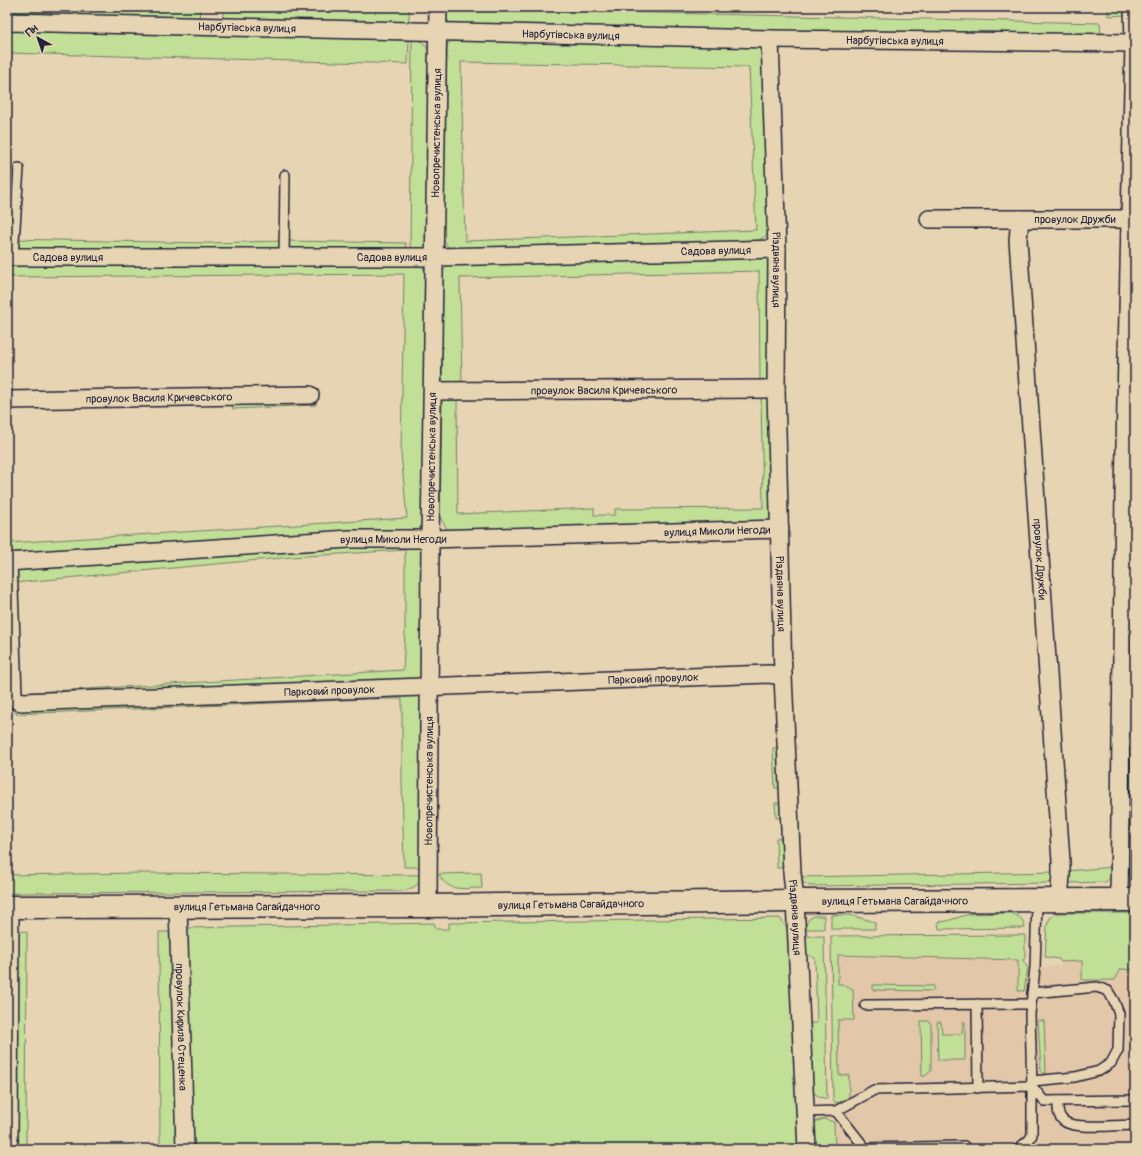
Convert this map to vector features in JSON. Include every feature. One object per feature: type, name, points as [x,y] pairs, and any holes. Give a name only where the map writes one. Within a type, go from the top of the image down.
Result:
[{"type":"main road","name":"вулиця Гетьмана Сагайдачного","points":[[8,907],[428,906],[795,901],[1127,900]]},
{"type":"street","name":"Новопречистенська вулиця","points":[[428,906],[430,539],[438,7]]},
{"type":"street","points":[[1127,900],[1131,223],[1135,43],[1133,7]]},
{"type":"street","name":"Нарбутівська вулиця","points":[[7,22],[770,39],[1135,43]]},
{"type":"street","name":"Різдвяна вулиця","points":[[770,39],[777,249],[776,389],[783,676],[807,1149]]},
{"type":"street","name":"провулок Дружби","points":[[929,219],[1020,219],[1131,223]]},
{"type":"street","name":"провулок Дружби","points":[[1020,219],[1018,240],[1061,861],[1059,900]]},
{"type":"street","name":"Садова вулиця","points":[[10,257],[435,257],[777,249]]},
{"type":"street","name":"провулок Василя Кричевського","points":[[433,391],[776,389]]},
{"type":"street","name":"провулок Василя Кричевського","points":[[7,400],[310,395]]},
{"type":"street","name":"вулиця Миколи Негоди","points":[[8,562],[349,539],[430,539],[780,529]]},
{"type":"street","name":"Парковий провулок","points":[[8,562],[13,694],[17,701],[22,702],[769,674],[783,676]]},
{"type":"street","name":"провулок Кирила Стеценка","points":[[178,906],[185,1149]]},
{"type":"street","points":[[8,907],[9,1149]]},
{"type":"lane","points":[[10,257],[19,168]]},
{"type":"lane","points":[[284,258],[285,175]]},
{"type":"lane","points":[[1018,1149],[1029,1140],[1032,1135],[1030,1014],[1035,968],[1037,900]]},
{"type":"lane","points":[[805,1112],[836,1111],[874,1090],[978,1088],[1032,1084],[1076,1077],[1099,1071],[1111,1063],[1118,1050],[1119,1014],[1108,991],[1097,987],[1032,993]]},
{"type":"lane","points":[[976,1004],[978,1088]]},
{"type":"lane","points":[[866,1005],[1031,1004]]},
{"type":"lane","points":[[1032,1084],[1044,1101],[1135,1100]]},
{"type":"lane","points":[[1058,1101],[1059,1116],[1064,1121],[1074,1126],[1135,1125]]},
{"type":"lane","points":[[836,1111],[865,1148],[964,1146]]},
{"type":"shaded area","points":[[830,955],[1023,960],[1028,968],[1061,966],[1061,962],[1135,961],[1135,1149],[835,1149],[834,1122],[836,1117],[833,1099]]},
{"type":"green space","points":[[7,7],[200,7],[199,22],[7,16]]},
{"type":"green space","points":[[223,7],[409,7],[409,25],[223,23]]},
{"type":"green space","points":[[1109,7],[1125,7],[1125,15],[1108,16]]},
{"type":"green space","points":[[445,8],[1100,23],[1101,36],[450,26]]},
{"type":"green space","points":[[7,29],[409,40],[408,64],[7,53]]},
{"type":"green space","points":[[412,39],[419,40],[423,43],[430,53],[428,244],[424,249],[410,252]]},
{"type":"green space","points":[[453,40],[756,45],[761,49],[764,56],[770,231],[766,236],[757,241],[452,249],[447,246],[443,238],[447,45]],"holes":[[[461,62],[749,67],[756,230],[465,241]]]},
{"type":"green space","points":[[7,239],[208,243],[281,241],[278,253],[7,251]]},
{"type":"green space","points":[[289,241],[406,243],[405,253],[289,254]]},
{"type":"green space","points":[[763,257],[769,259],[772,382],[760,384],[759,271],[460,278],[462,386],[442,387],[442,272],[447,266],[453,263]]},
{"type":"green space","points":[[7,264],[421,265],[428,275],[424,524],[417,531],[7,557],[7,543],[407,518],[401,453],[404,274],[7,277]]},
{"type":"green space","points":[[1135,369],[1135,481],[1133,478]]},
{"type":"green space","points":[[770,393],[776,515],[770,522],[458,533],[448,530],[440,518],[442,397],[457,397],[458,514],[594,508],[594,515],[615,515],[615,509],[763,508],[761,396]]},
{"type":"green space","points":[[316,398],[316,405],[233,409],[230,401]]},
{"type":"green space","points":[[1132,492],[1135,492],[1135,611],[1131,611]]},
{"type":"green space","points":[[404,545],[417,547],[422,550],[423,675],[418,680],[20,697],[19,693],[403,670],[405,633],[405,550],[291,557],[13,583],[15,568],[297,550]]},
{"type":"green space","points":[[1129,616],[1135,616],[1135,738],[1132,738],[1127,733]]},
{"type":"green space","points":[[422,693],[422,867],[404,867],[402,699],[367,699],[16,714],[15,708]]},
{"type":"green space","points":[[1135,746],[1135,858],[1127,858],[1127,752],[1131,747]]},
{"type":"green space","points":[[773,748],[783,748],[784,787],[775,788]]},
{"type":"green space","points":[[775,803],[784,803],[784,817],[776,818]]},
{"type":"green space","points":[[776,838],[786,838],[787,868],[777,868]]},
{"type":"green space","points":[[1135,865],[1134,884],[1127,879],[1125,868]]},
{"type":"green space","points":[[1113,867],[1112,876],[1106,882],[1069,883],[1066,871]]},
{"type":"green space","points":[[1057,872],[1052,883],[810,886],[802,882],[799,877]]},
{"type":"green space","points":[[142,873],[424,875],[416,886],[403,891],[7,893],[7,875]]},
{"type":"green space","points":[[481,873],[482,888],[452,887],[442,880],[439,874]]},
{"type":"green space","points":[[1011,913],[1021,918],[1024,922],[1025,928],[939,929],[938,922],[947,921],[969,914]]},
{"type":"green space","points":[[1057,913],[1135,913],[1135,970],[1121,969],[1115,980],[1082,980],[1082,961],[1061,962],[1059,959],[1045,957],[1047,925],[1050,918]]},
{"type":"green space","points":[[831,915],[850,915],[875,922],[875,929],[831,929]]},
{"type":"green space","points":[[814,916],[824,916],[824,929],[804,929],[809,919]]},
{"type":"green space","points":[[780,918],[789,933],[798,1149],[190,1149],[184,935],[187,928],[434,923],[436,929],[449,929],[449,923]]},
{"type":"green space","points":[[16,930],[27,932],[26,1149],[15,1149]]},
{"type":"green space","points":[[159,932],[168,932],[173,937],[180,1149],[160,1149]]},
{"type":"green space","points":[[1025,935],[1025,958],[1023,960],[1028,968],[1024,991],[1018,991],[1018,960],[838,955],[838,984],[842,984],[853,990],[854,1020],[838,1020],[839,1075],[849,1075],[849,1100],[842,1103],[834,1102],[831,936]]},
{"type":"green space","points":[[801,936],[824,936],[827,1099],[812,1092],[806,1028],[810,1023],[817,1023],[815,958],[805,952]]},
{"type":"green space","points":[[873,985],[934,986],[933,991],[873,990]]},
{"type":"green space","points":[[1038,1020],[1044,1021],[1046,1074],[1041,1072]]},
{"type":"green space","points":[[921,1021],[928,1021],[931,1024],[931,1071],[925,1076],[922,1076]]},
{"type":"green space","points":[[937,1022],[941,1022],[942,1034],[962,1034],[963,1022],[965,1022],[965,1060],[938,1060]]},
{"type":"green space","points":[[824,1119],[834,1122],[835,1149],[813,1149],[812,1125],[817,1121]]}]
